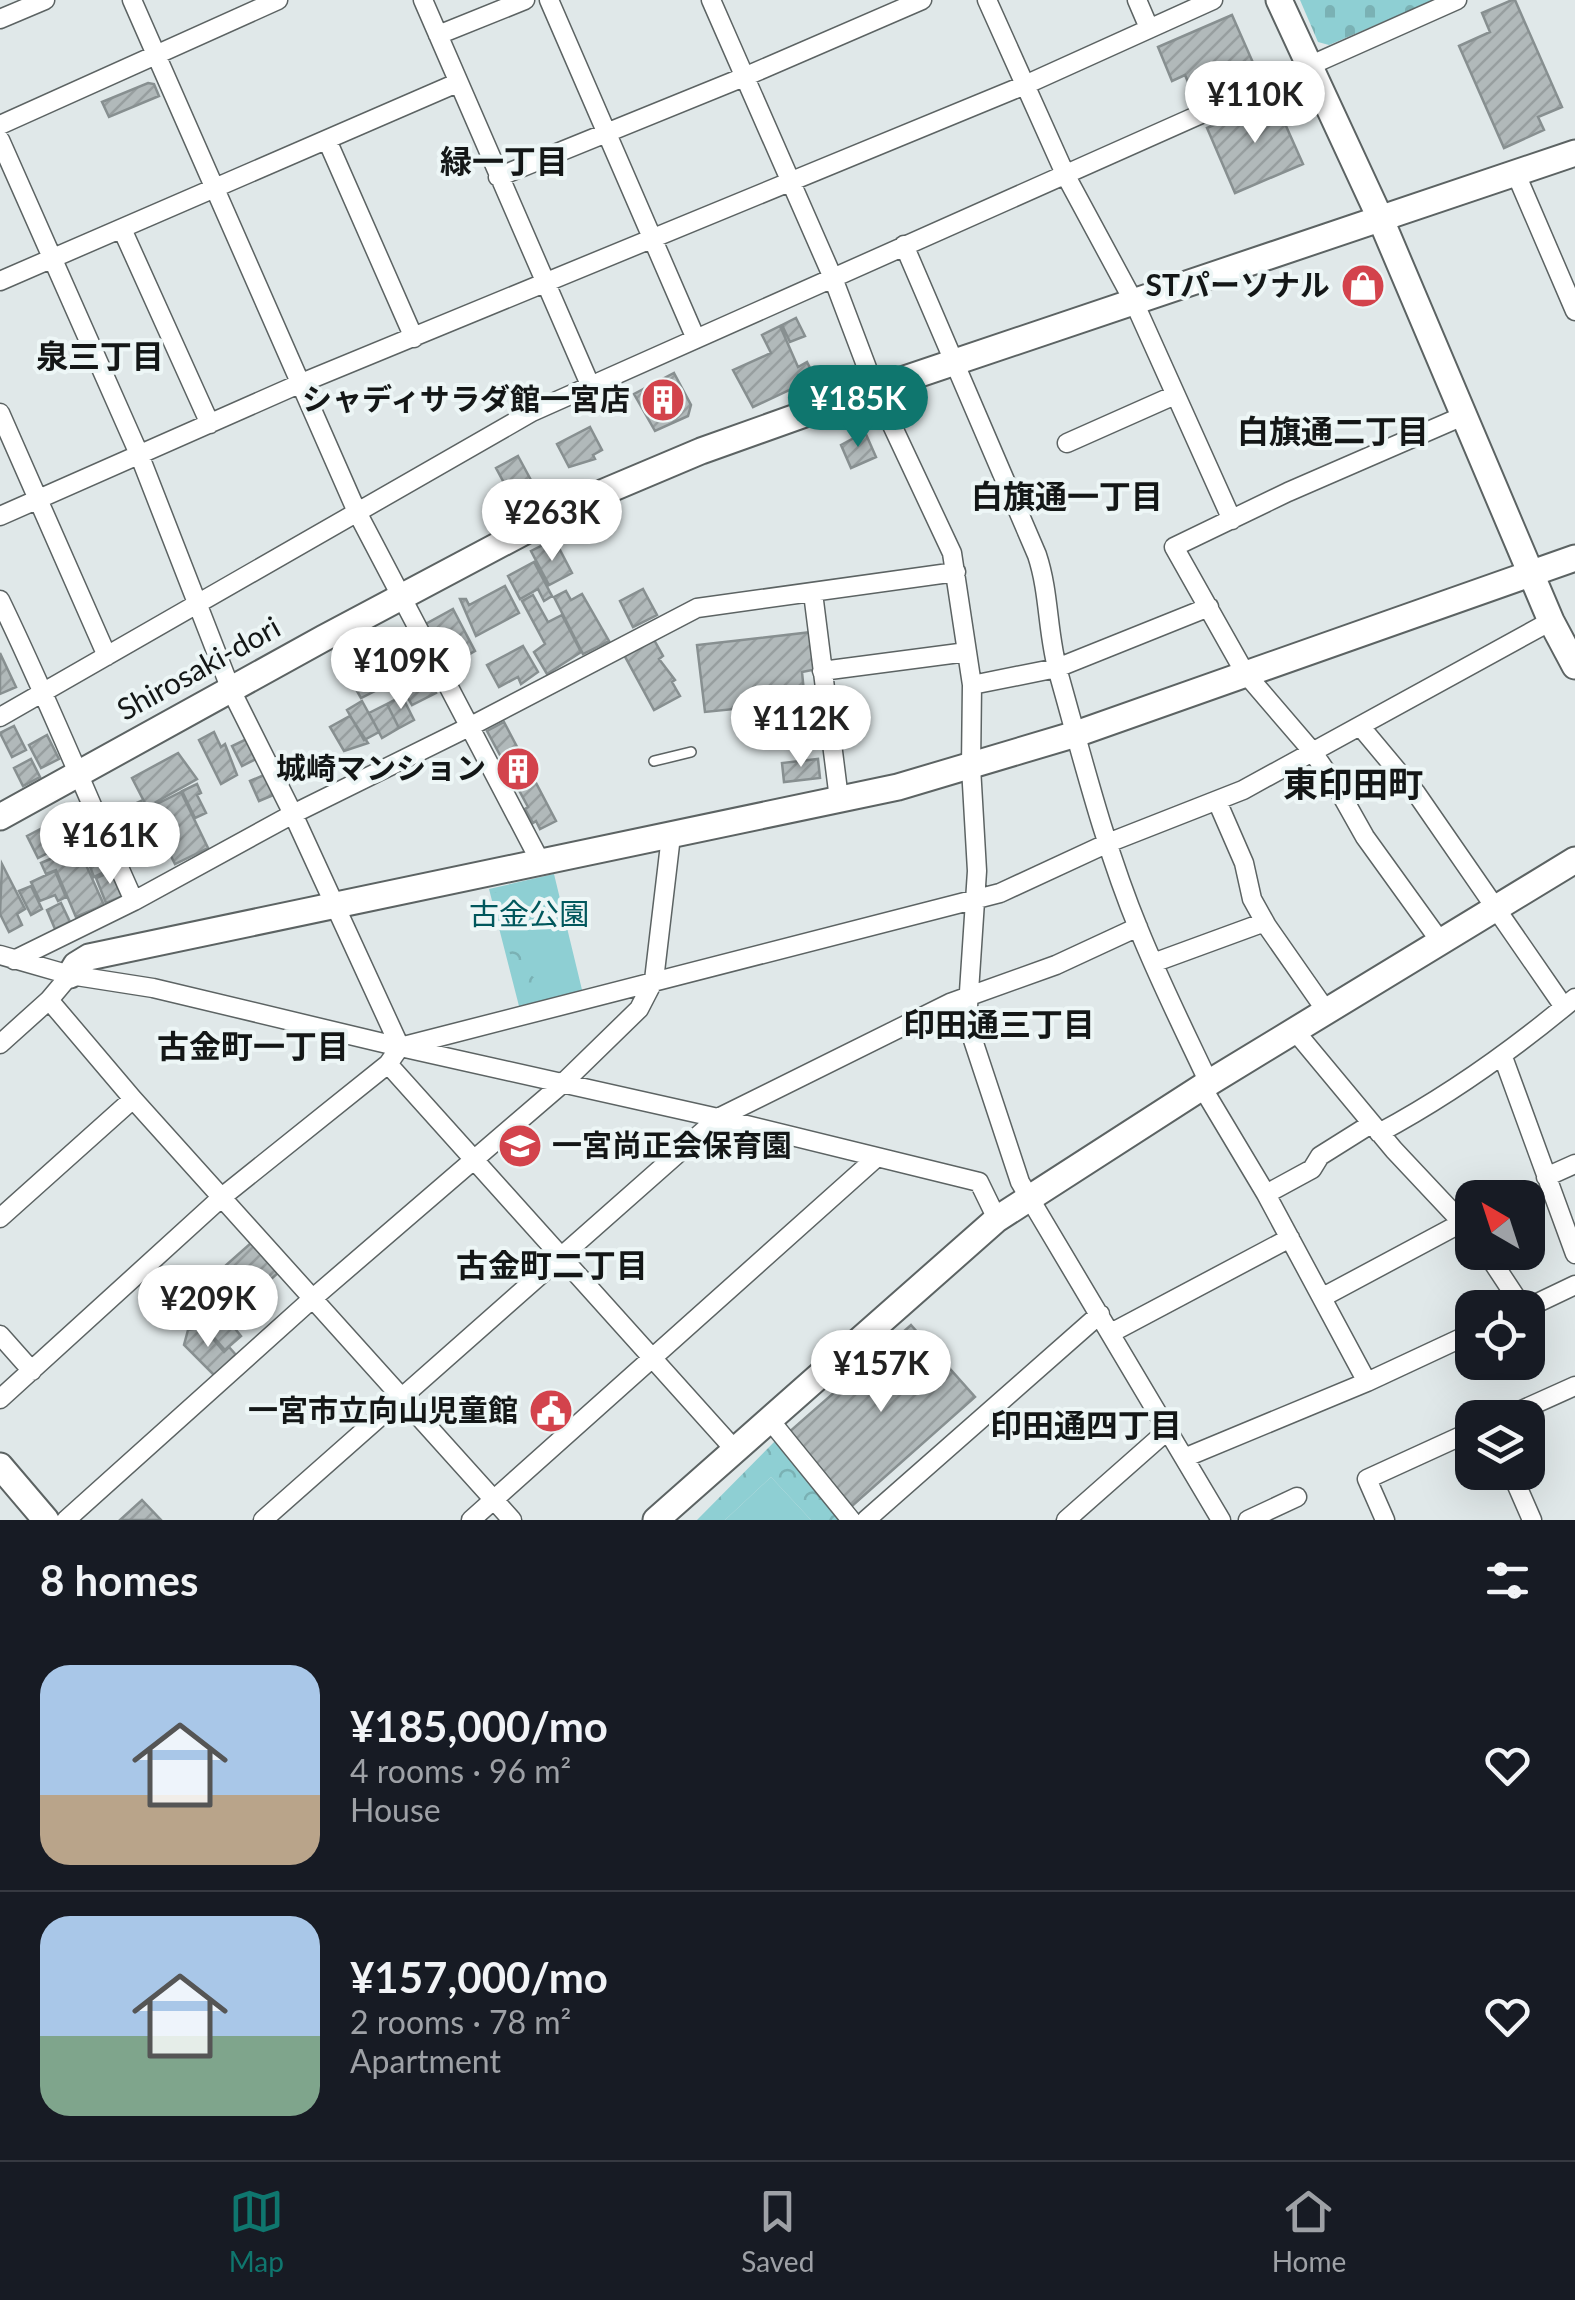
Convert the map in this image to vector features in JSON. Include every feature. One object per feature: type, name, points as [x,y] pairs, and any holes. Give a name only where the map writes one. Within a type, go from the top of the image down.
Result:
[{"type":"street","points":[[0,20],[45,0]]},
{"type":"street","points":[[132,0],[357,512],[540,862]]},
{"type":"street","points":[[0,125],[278,0]]},
{"type":"street","points":[[423,0],[591,387]]},
{"type":"street","points":[[438,35],[525,0]]},
{"type":"street","points":[[549,0],[696,340]]},
{"type":"street","points":[[711,0],[833,278],[875,389],[952,553],[972,686],[977,871],[967,1022],[1020,1182],[1220,1520]]},
{"type":"street","points":[[869,0],[877,19]]},
{"type":"street","points":[[498,177],[922,0]]},
{"type":"street","points":[[987,0],[1066,176],[1134,302],[1232,520]]},
{"type":"street","points":[[1137,0],[1149,28]]},
{"type":"street","points":[[0,516],[299,384],[1025,85],[1213,0]]},
{"type":"street","points":[[1279,0],[1382,220],[1551,621],[1575,666]]},
{"type":"street","points":[[0,717],[532,412],[1457,0]]},
{"type":"street","points":[[0,280],[457,83]]},
{"type":"street","points":[[0,140],[139,454],[231,690],[400,1047]]},
{"type":"street","points":[[327,140],[414,338]]},
{"type":"street","name":"Shirosaki-dori","points":[[0,817],[580,502],[700,451],[1575,153]]},
{"type":"street","points":[[1516,174],[1575,311]]},
{"type":"street","points":[[122,229],[210,424]]},
{"type":"street","points":[[904,245],[1046,580],[1056,668],[1108,844],[1138,927],[1205,1085],[1367,1382]]},
{"type":"street","points":[[1067,443],[1175,395]]},
{"type":"street","points":[[0,413],[107,656]]},
{"type":"street","points":[[1440,941],[1364,837],[1312,751],[1245,673],[1174,546],[1463,416]]},
{"type":"street","points":[[0,1044],[49,1000],[76,965],[89,957],[672,836],[972,766],[1076,734],[1575,558]]},
{"type":"street","points":[[6,959],[134,901],[293,814],[697,608],[956,572]]},
{"type":"street","points":[[812,593],[839,799]]},
{"type":"street","points":[[0,600],[134,901]]},
{"type":"street","points":[[972,686],[1056,668],[1208,607]]},
{"type":"street","points":[[0,1400],[222,1197],[388,1064],[400,1047],[1000,892],[1108,844],[1218,802],[1551,621]]},
{"type":"street","points":[[822,671],[967,652]]},
{"type":"street","points":[[1266,1194],[1312,1168],[1320,1156],[1433,1104],[1503,1057],[1570,1003],[1494,908],[1416,793],[1360,726]]},
{"type":"street","points":[[1218,802],[1244,864],[1252,899],[1327,1012]]},
{"type":"street","points":[[66,1520],[312,1299],[562,1084],[640,1009],[654,980],[672,836]]},
{"type":"street","points":[[656,1520],[997,1219],[1029,1196],[1575,860]]},
{"type":"street","points":[[1154,963],[1265,922]]},
{"type":"street","points":[[263,1520],[718,1118],[818,1066],[969,997],[1056,965],[1138,927]]},
{"type":"street","points":[[6,959],[70,975],[153,988],[979,1182],[997,1219]]},
{"type":"street","points":[[49,1000],[133,1099],[512,1520]]},
{"type":"street","points":[[1295,1031],[1375,1128],[1455,1212]]},
{"type":"street","points":[[1503,1057],[1575,1254]]},
{"type":"street","points":[[388,1064],[735,1450]]},
{"type":"street","points":[[0,1218],[133,1099]]},
{"type":"street","points":[[471,1520],[876,1158]]},
{"type":"street","points":[[1546,1177],[1575,1164]]},
{"type":"street","points":[[1323,1297],[1455,1234]]},
{"type":"street","points":[[1111,1333],[1290,1238]]},
{"type":"street","points":[[1545,1298],[1575,1284]]},
{"type":"street","points":[[866,1520],[1100,1314]]},
{"type":"street","points":[[0,1335],[32,1370]]},
{"type":"street","points":[[1184,1458],[1367,1382],[1455,1340]]},
{"type":"street","points":[[1544,1400],[1575,1386]]},
{"type":"street","points":[[769,1418],[851,1520]]},
{"type":"street","points":[[1066,1520],[1168,1430]]},
{"type":"street","points":[[1386,1520],[1367,1479],[1455,1440]]},
{"type":"street","points":[[0,1466],[46,1520]]},
{"type":"street","points":[[1519,1490],[1532,1520]]},
{"type":"street","points":[[1248,1520],[1297,1497]]},
{"type":"lane","points":[[654,761],[692,752]]},
{"type":"green space","points":[[1300,0],[1434,0],[1329,45],[1318,42]]},
{"type":"green space","name":"古金公園","points":[[554,874],[583,994],[520,1010],[489,889]]},
{"type":"green space","points":[[513,888],[520,897],[518,904],[534,912],[539,921],[519,936],[518,942],[533,945],[533,962],[526,971],[536,979],[519,988],[494,893]]},
{"type":"green space","points":[[777,1439],[845,1520],[811,1520],[771,1477],[725,1520],[697,1520]]},
{"type":"green space","points":[[771,1477],[811,1520],[725,1520]]},
{"type":"building","points":[[1512,0],[1562,107],[1538,117],[1544,130],[1504,148],[1459,46],[1490,32],[1482,13]]},
{"type":"building","points":[[1232,15],[1258,74],[1196,101],[1185,75],[1172,81],[1158,47]]},
{"type":"building","points":[[154,84],[159,96],[109,117],[102,102]]},
{"type":"building","points":[[1274,99],[1303,164],[1235,193],[1207,128]]},
{"type":"building","points":[[796,318],[805,336],[790,342],[782,325]]},
{"type":"building","points":[[780,326],[798,367],[807,362],[815,378],[753,407],[733,370],[771,353],[762,335]]},
{"type":"building","name":"シャディサラダ館一宮店","points":[[674,373],[691,405],[688,416],[655,431],[634,394]]},
{"type":"building","points":[[590,427],[602,450],[593,455],[595,459],[569,467],[557,444]]},
{"type":"building","points":[[865,432],[876,457],[851,468],[841,445]]},
{"type":"building","points":[[518,456],[539,495],[517,507],[496,468]]},
{"type":"building","points":[[545,544],[550,552],[559,548],[572,573],[549,585],[531,551]]},
{"type":"building","points":[[534,562],[552,596],[544,601],[538,589],[520,599],[508,576]]},
{"type":"building","points":[[505,586],[519,613],[476,636],[460,599],[466,599],[469,605]]},
{"type":"building","points":[[643,589],[657,615],[633,627],[620,601]]},
{"type":"building","points":[[566,591],[571,600],[582,594],[609,641],[583,654],[554,597]]},
{"type":"building","points":[[533,595],[548,622],[562,615],[581,652],[547,674],[534,652],[545,644],[522,601]]},
{"type":"building","points":[[453,609],[475,651],[450,665],[447,659],[442,662],[422,626]]},
{"type":"building","points":[[812,632],[817,669],[802,672],[805,702],[705,712],[697,645]]},
{"type":"building","points":[[653,638],[663,656],[659,659],[675,680],[672,682],[680,696],[654,710],[622,651]]},
{"type":"building","points":[[409,644],[422,666],[416,669],[413,663],[398,672],[402,678],[397,679],[386,657]]},
{"type":"building","points":[[523,646],[538,672],[521,684],[518,677],[499,687],[487,665]]},
{"type":"building","points":[[0,653],[16,687],[0,694]]},
{"type":"building","points":[[358,660],[375,691],[361,698],[344,668]]},
{"type":"building","points":[[413,663],[416,669],[422,666],[436,693],[412,705],[397,679],[402,678],[398,672]]},
{"type":"building","points":[[402,696],[414,720],[399,728],[387,704]]},
{"type":"building","points":[[362,701],[379,732],[364,740],[347,710]]},
{"type":"building","points":[[387,704],[399,728],[382,738],[369,713]]},
{"type":"building","points":[[350,716],[368,743],[344,751],[330,727]]},
{"type":"building","name":"城崎マンション","points":[[504,722],[556,821],[540,829],[525,809],[528,807],[487,731]]},
{"type":"building","points":[[14,726],[26,750],[12,757],[0,733]]},
{"type":"building","points":[[214,732],[221,747],[225,744],[237,775],[221,784],[199,740]]},
{"type":"building","points":[[47,735],[59,759],[41,768],[29,745]]},
{"type":"building","points":[[251,737],[260,757],[242,766],[232,746]]},
{"type":"building","points":[[178,753],[197,779],[147,807],[132,778]]},
{"type":"building","points":[[31,759],[40,777],[23,786],[14,768]]},
{"type":"building","points":[[818,759],[820,778],[784,782],[782,763]]},
{"type":"building","points":[[269,773],[278,793],[259,801],[250,781]]},
{"type":"building","points":[[197,784],[201,793],[197,795],[206,813],[195,818],[182,791]]},
{"type":"building","points":[[181,792],[208,848],[175,864],[147,809]]},
{"type":"building","points":[[141,801],[152,825],[116,842],[105,818]]},
{"type":"building","points":[[79,809],[90,831],[38,858],[27,836]]},
{"type":"building","points":[[154,827],[168,856],[160,861],[156,854],[144,860],[133,838]]},
{"type":"building","points":[[100,842],[111,869],[94,877],[83,849]]},
{"type":"building","points":[[78,847],[104,905],[76,917],[56,870],[46,874],[41,863]]},
{"type":"building","points":[[2,864],[25,909],[17,914],[22,925],[9,932],[0,914]]},
{"type":"building","points":[[55,871],[66,897],[58,901],[55,895],[40,901],[31,882]]},
{"type":"building","points":[[113,871],[123,896],[106,903],[96,878]]},
{"type":"building","points":[[31,886],[42,909],[31,915],[19,891]]},
{"type":"building","points":[[61,903],[70,922],[55,929],[47,910]]},
{"type":"building","points":[[251,1243],[278,1273],[233,1313],[206,1283]]},
{"type":"building","points":[[227,1319],[241,1336],[225,1350],[210,1333]]},
{"type":"building","points":[[911,1325],[975,1397],[852,1506],[788,1433]]},
{"type":"building","points":[[203,1327],[224,1352],[229,1347],[237,1356],[214,1375],[184,1345],[188,1330]]},
{"type":"building","points":[[142,1500],[161,1520],[120,1520]]},
{"type":"place","name":"STパーソナル","points":[[1363,286]]},
{"type":"place","name":"シャディサラダ館一宮店","points":[[663,400]]},
{"type":"place","name":"城崎マンション","points":[[518,769]]},
{"type":"place","name":"一宮尚正会保育園","points":[[520,1146]]},
{"type":"place","name":"一宮市立向山児童館","points":[[551,1411]]},
{"type":"district","name":"緑一丁目","points":[[504,162]]},
{"type":"district","name":"泉三丁目","points":[[100,357]]},
{"type":"district","name":"白旗通二丁目","points":[[1333,432]]},
{"type":"district","name":"白旗通一丁目","points":[[1067,497]]},
{"type":"district","name":"東印田町","points":[[1353,785]]},
{"type":"district","name":"印田通三丁目","points":[[999,1025]]},
{"type":"district","name":"古金町一丁目","points":[[253,1047]]},
{"type":"district","name":"古金町二丁目","points":[[552,1266]]},
{"type":"district","name":"印田通四丁目","points":[[1086,1426]]}]
